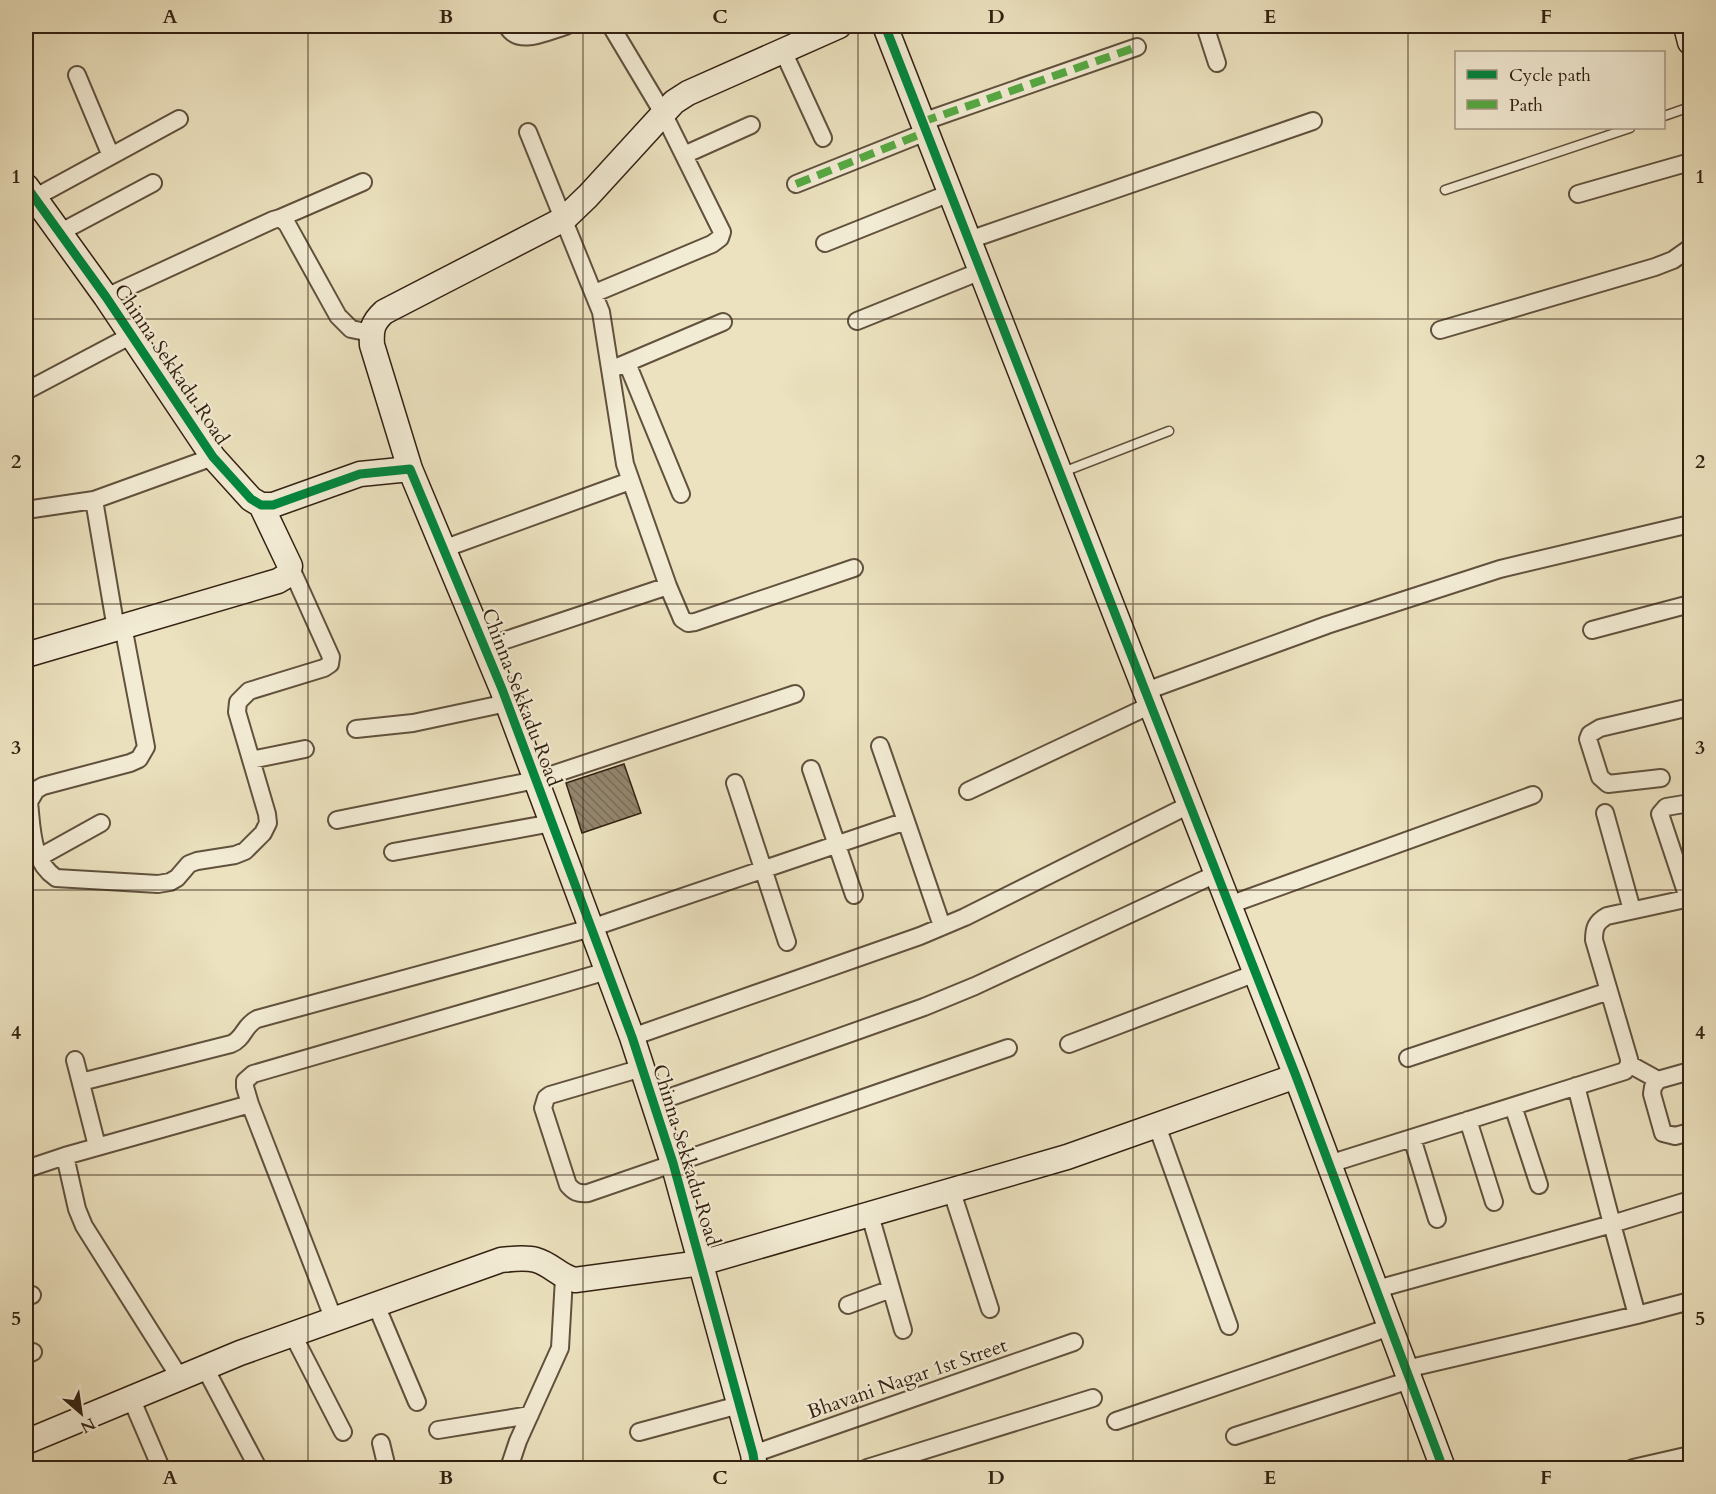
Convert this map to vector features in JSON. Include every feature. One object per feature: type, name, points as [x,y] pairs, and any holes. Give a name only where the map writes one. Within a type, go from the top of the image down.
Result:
[{"type":"street","points":[[507,26],[518,37],[526,38],[566,26]]},
{"type":"street","points":[[595,293],[712,244],[720,238],[722,232],[663,113],[611,26]]},
{"type":"street","points":[[280,218],[287,224],[338,316],[351,329],[371,333],[374,321],[384,312],[564,219],[674,102],[688,93],[839,26]]},
{"type":"street","points":[[885,26],[1296,1076],[1443,1468]]},
{"type":"street","points":[[1205,26],[1217,63]]},
{"type":"street","points":[[1686,26],[1690,42]]},
{"type":"street","points":[[796,184],[924,127],[1137,47]]},
{"type":"street","points":[[783,51],[824,138]]},
{"type":"street","points":[[76,75],[111,156]]},
{"type":"street","points":[[30,192],[111,156],[179,119]]},
{"type":"street","points":[[969,240],[1313,121]]},
{"type":"street","points":[[684,155],[751,125]]},
{"type":"street","points":[[528,132],[595,293],[606,334],[621,444],[630,481],[682,619],[688,623],[854,568]]},
{"type":"street","points":[[1578,194],[1690,162]]},
{"type":"street","points":[[106,297],[273,220],[363,182]]},
{"type":"street","points":[[59,232],[153,183]]},
{"type":"street","name":"Chinna Sekkadu Road","points":[[30,192],[106,297],[213,457],[251,499],[261,505]]},
{"type":"street","points":[[825,243],[950,193]]},
{"type":"street","points":[[1440,330],[1655,267],[1672,260],[1690,248]]},
{"type":"street","points":[[857,321],[981,271]]},
{"type":"street","points":[[611,370],[723,322]]},
{"type":"street","name":"Chinna Sekkadu Road","points":[[371,333],[372,345],[410,469],[507,703],[632,1036],[673,1163],[754,1461]]},
{"type":"street","points":[[26,391],[132,335]]},
{"type":"street","points":[[627,363],[681,494]]},
{"type":"street","points":[[26,510],[94,500],[213,457]]},
{"type":"street","points":[[94,500],[146,747],[139,759],[130,763],[43,786],[36,790],[28,802],[34,847],[38,858],[56,878],[159,884],[177,878],[189,864],[235,855],[256,841],[263,833],[268,823],[267,814],[237,712],[238,702],[249,691],[324,668],[330,664],[331,657],[328,650],[261,505],[280,503],[360,474],[410,469]]},
{"type":"street","points":[[443,549],[630,481]]},
{"type":"street","points":[[968,791],[1148,698],[1327,625],[1500,569],[1690,524]]},
{"type":"street","points":[[26,655],[278,580],[288,575],[290,566]]},
{"type":"street","points":[[484,647],[668,586]]},
{"type":"street","points":[[1592,630],[1690,604]]},
{"type":"street","points":[[337,820],[536,780],[795,693]]},
{"type":"street","points":[[356,729],[413,723],[507,703]]},
{"type":"street","points":[[1661,778],[1608,784],[1600,777],[1588,739],[1600,728],[1690,707]]},
{"type":"street","points":[[880,746],[942,926]]},
{"type":"street","points":[[251,760],[305,749]]},
{"type":"street","points":[[811,769],[854,895]]},
{"type":"street","points":[[735,783],[787,942]]},
{"type":"street","points":[[1229,906],[1533,795]]},
{"type":"street","points":[[1329,1164],[1625,1071],[1629,1059],[1594,940],[1594,930],[1598,921],[1607,916],[1689,898],[1660,814],[1666,807],[1690,803]]},
{"type":"street","points":[[632,1036],[942,926],[1190,805]]},
{"type":"street","points":[[1605,813],[1632,910]]},
{"type":"street","points":[[81,1082],[231,1044],[241,1038],[248,1025],[257,1019],[591,928],[906,820]]},
{"type":"street","points":[[38,858],[101,823]]},
{"type":"street","points":[[393,852],[552,823]]},
{"type":"street","points":[[654,1104],[924,1007],[975,986],[1216,874]]},
{"type":"street","points":[[334,1320],[250,1104],[245,1081],[254,1074],[607,971]]},
{"type":"street","points":[[1070,1044],[1256,973]]},
{"type":"street","points":[[1408,1058],[1609,991]]},
{"type":"street","points":[[642,1068],[546,1098],[543,1108],[568,1185],[573,1191],[588,1194],[1008,1048]]},
{"type":"street","points":[[75,1060],[97,1146]]},
{"type":"street","points":[[1629,1064],[1658,1080]]},
{"type":"street","points":[[1690,1071],[1658,1080],[1653,1087],[1652,1094],[1663,1133],[1675,1136],[1690,1132]]},
{"type":"street","points":[[26,1442],[205,1368],[501,1260],[520,1258],[537,1260],[564,1278],[575,1280],[701,1263],[1068,1157],[1296,1076]]},
{"type":"street","points":[[1576,1086],[1637,1315]]},
{"type":"street","points":[[26,1169],[97,1146],[250,1104]]},
{"type":"street","points":[[1513,1106],[1539,1185]]},
{"type":"street","points":[[1468,1120],[1494,1202]]},
{"type":"street","points":[[1157,1126],[1229,1326]]},
{"type":"street","points":[[1412,1138],[1437,1219]]},
{"type":"street","points":[[65,1156],[77,1209],[84,1226],[180,1378]]},
{"type":"street","points":[[952,1192],[990,1309]]},
{"type":"street","points":[[1377,1289],[1690,1200]]},
{"type":"street","points":[[870,1215],[903,1330]]},
{"type":"street","points":[[509,1468],[518,1441],[560,1348],[564,1278]]},
{"type":"street","points":[[848,1305],[891,1289]]},
{"type":"street","points":[[1235,1436],[1408,1375],[1690,1301]]},
{"type":"street","points":[[376,1305],[417,1402]]},
{"type":"street","points":[[1116,1421],[1390,1327]]},
{"type":"street","points":[[293,1335],[343,1432]]},
{"type":"street","name":"Bhavani Nagar 1st Street","points":[[754,1461],[1074,1342]]},
{"type":"street","points":[[205,1368],[258,1468]]},
{"type":"street","points":[[130,1398],[161,1468]]},
{"type":"street","points":[[867,1468],[1093,1398]]},
{"type":"street","points":[[639,1432],[739,1405]]},
{"type":"street","points":[[438,1430],[530,1415]]},
{"type":"street","points":[[381,1443],[387,1468]]},
{"type":"street","points":[[1633,1468],[1690,1455]]},
{"type":"lane","points":[[1665,116],[1690,107]]},
{"type":"lane","points":[[1445,190],[1627,129]]},
{"type":"lane","points":[[1060,473],[1169,431]]},
{"type":"building","points":[[624,764],[641,813],[582,833],[566,783]]},
{"type":"marked path","points":[[922,122],[1137,47]]},
{"type":"marked path","points":[[796,184],[926,132]]},
{"type":"cycle path","points":[[885,26],[1296,1076],[1443,1468]]},
{"type":"cycle path","points":[[26,186],[106,297],[213,457],[251,499],[261,505],[273,505],[360,474],[410,469],[502,689],[632,1037],[673,1163],[755,1468]]}]
